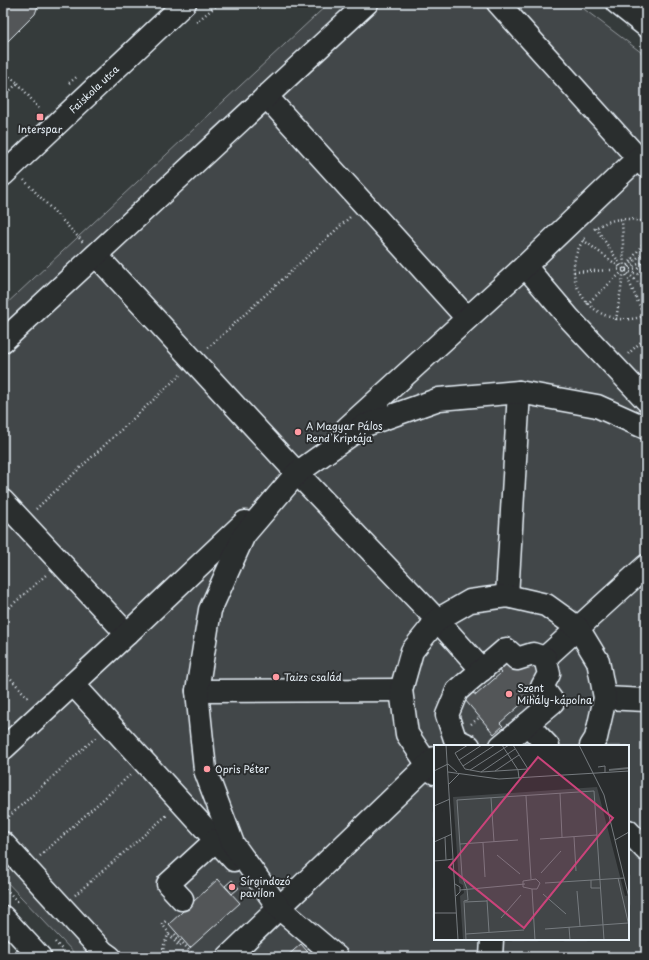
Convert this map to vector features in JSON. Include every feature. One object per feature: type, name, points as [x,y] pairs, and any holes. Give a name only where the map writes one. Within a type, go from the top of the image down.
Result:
[{"type":"street","name":"Faiskola utca","points":[[7,171],[185,3]]},
{"type":"street","points":[[3,341],[367,3]]},
{"type":"street","points":[[3,749],[297,473],[467,318],[642,163],[498,3]]},
{"type":"street","points":[[617,3],[646,26]]},
{"type":"street","points":[[266,96],[467,318]]},
{"type":"street","points":[[96,255],[297,473],[437,620],[482,670]]},
{"type":"street","points":[[525,266],[570,319],[646,400]]},
{"type":"street","points":[[507,596],[519,392]]},
{"type":"street","points":[[337,957],[279,908],[233,844],[205,770],[197,691],[210,610],[244,536],[297,473],[363,426],[439,399],[519,392],[597,406],[646,428]]},
{"type":"street","points":[[3,501],[127,634]]},
{"type":"street","points":[[545,658],[646,566]]},
{"type":"street","points":[[228,957],[433,765],[408,734],[401,690],[412,651],[437,620],[470,601],[507,596],[546,605],[578,628],[598,661],[605,698],[596,738],[592,745]]},
{"type":"street","points":[[464,735],[447,715],[457,691],[506,649],[517,659],[533,654],[545,658]]},
{"type":"street","points":[[501,745],[553,702],[542,687],[548,674],[545,658]]},
{"type":"street","points":[[72,684],[279,908],[327,957]]},
{"type":"street","points":[[197,691],[401,690]]},
{"type":"street","points":[[605,698],[646,700]]},
{"type":"street","points":[[527,724],[547,745]]},
{"type":"street","points":[[629,832],[646,850]]},
{"type":"street","points":[[182,899],[168,884],[216,840]]},
{"type":"street","points":[[3,843],[103,952],[110,957]]},
{"type":"street","points":[[3,917],[40,957]]},
{"type":"street","points":[[492,940],[492,957]]},
{"type":"path","points":[[3,72],[18,83],[40,110]]},
{"type":"path","points":[[3,97],[18,83]]},
{"type":"path","points":[[7,171],[78,237]]},
{"type":"path","points":[[591,232],[611,220],[622,218],[634,219],[646,223]]},
{"type":"path","points":[[616,320],[624,270],[622,218]]},
{"type":"path","points":[[587,236],[583,240],[576,256],[574,272],[576,284],[580,294],[587,304],[600,314],[616,320],[628,320],[645,316],[624,270],[596,228]]},
{"type":"path","points":[[583,240],[624,270],[646,289]]},
{"type":"path","points":[[624,270],[646,240]]},
{"type":"path","points":[[570,319],[646,250]]},
{"type":"path","points":[[624,270],[646,261]]},
{"type":"path","points":[[574,272],[646,268]]},
{"type":"path","points":[[624,270],[646,276]]},
{"type":"path","points":[[3,613],[60,562]]},
{"type":"path","points":[[3,670],[42,713]]},
{"type":"path","points":[[3,822],[110,724]]},
{"type":"path","points":[[26,868],[144,762]]},
{"type":"path","points":[[61,907],[181,802]]},
{"type":"path","points":[[166,921],[162,924],[170,933],[169,935],[179,946],[181,945],[173,936],[176,933],[195,957]]},
{"type":"path","points":[[162,957],[164,945],[169,935]]},
{"type":"shaded area","points":[[3,3],[329,3],[3,307]]},
{"type":"shaded area","points":[[329,3],[576,3],[646,56],[646,957],[78,957],[3,878],[3,307]]},
{"type":"shaded area","points":[[576,3],[646,3],[646,56]]},
{"type":"shaded area","points":[[3,878],[78,957],[3,957]]},
{"type":"building","points":[[3,3],[39,3],[35,14],[3,46]]},
{"type":"building","name":"Szent Mihály-kápolna","points":[[507,655],[536,668],[539,674],[544,698],[532,708],[526,700],[500,723],[503,726],[494,734],[465,700],[473,693],[476,695],[501,673],[495,666]]},
{"type":"building","points":[[218,879],[240,903],[190,948],[169,924]]},
{"type":"building","name":"Sírgindozó pavilon","points":[[232,880],[239,888],[232,894],[225,886]]},
{"type":"building","points":[[301,944],[312,957],[286,957]]},
{"type":"place","name":"Interspar","points":[[40,117]]},
{"type":"place","name":"A Magyar Pálos Rend Kriptája","points":[[298,432]]},
{"type":"place","name":"Taizs család","points":[[276,677]]},
{"type":"place","name":"Szent Mihály-kápolna","points":[[509,694]]},
{"type":"place","name":"Opris Péter","points":[[207,769]]},
{"type":"place","name":"Sírgindozó pavilon","points":[[232,887]]}]
